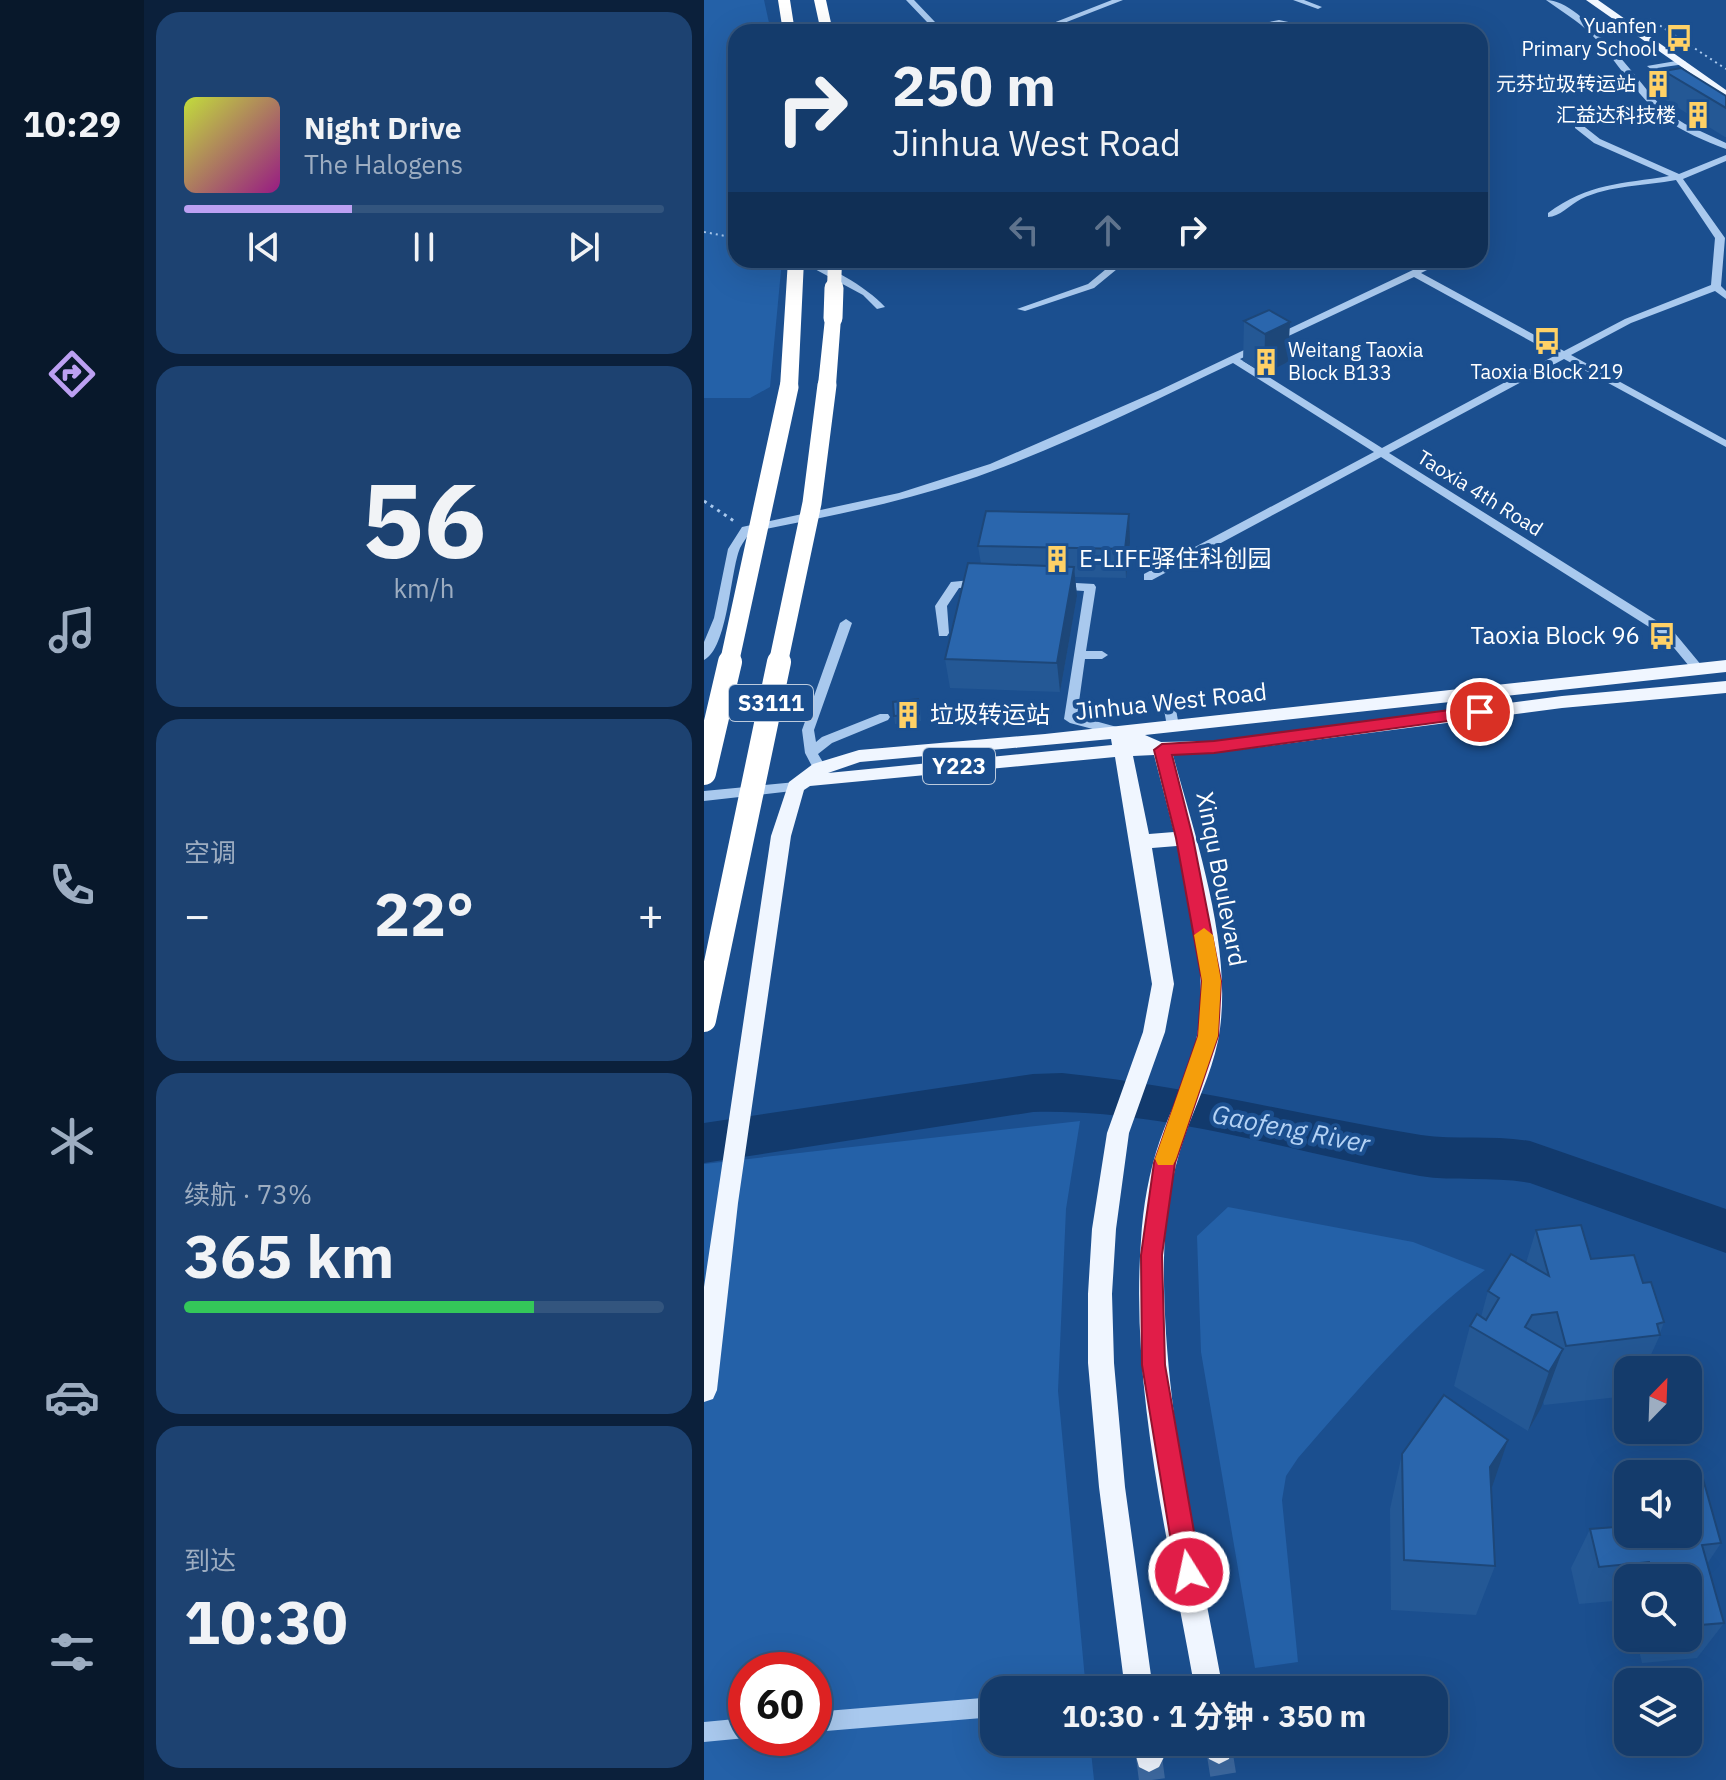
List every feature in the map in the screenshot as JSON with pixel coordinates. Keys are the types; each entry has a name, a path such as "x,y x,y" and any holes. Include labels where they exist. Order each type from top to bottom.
{"highway":[{"path":"820,0 825,24"},
{"path":"784,1 788,24"},
{"name":"S3111","path":"704,773 764,516 789,387 796,268"},
{"name":"S3111","path":"704,1020 812,503 827,385 835,268"}],"main road":[{"path":"1591,0 1726,95"},
{"path":"1607,0 1726,82"},
{"name":"Jinhua West Road","path":"796,787 829,777 1121,741 1173,726 1726,666"},
{"name":"Jinhua West Road","path":"1162,750 1214,747 1562,702 1726,687"},
{"path":"1137,1676 1112,1487 1101,1363 1104,1229 1118,1133 1161,1011 1163,984 1141,842 1121,741 1162,750"},
{"name":"Jinhua West Road","path":"796,787 816,761 1121,741"},
{"name":"Xinqu Boulevard","path":"1162,750 1184,838 1211,981 1208,1036 1171,1141 1156,1205 1152,1255 1154,1365 1207,1676"},
{"path":"704,1390 726,1203 781,836 796,787"},
{"path":"1141,842 1184,838"}],"street":[{"path":"910,0 931,24"},
{"path":"1055,24 1119,0"},
{"path":"1297,0 1318,7"},
{"path":"1550,0 1568,8 1586,24 1660,110 1726,146"},
{"path":"1267,24 1272,21 1291,24"},
{"path":"1682,62 1651,66 1682,93"},
{"path":"1578,126 1597,141 1678,177 1720,238 1716,287"},
{"path":"1551,215 1566,202 1592,189 1678,177 1726,158"},
{"path":"818,268 866,293 880,307"},
{"path":"1022,309 1091,286 1113,268"},
{"path":"704,656 720,618 734,549 746,529 857,507 992,467 1233,359 1425,268"},
{"path":"1414,273 1725,442"},
{"path":"1716,287 1726,296"},
{"path":"1148,577 1628,321 1716,287"},
{"name":"Taoxia 4th Road","path":"1233,359 1669,634 1698,669"},
{"path":"943,633 941,606 955,585 999,584"},
{"path":"1045,585 1090,587 1070,719 1121,741"},
{"path":"816,761 810,719 833,668 846,623"},
{"path":"1081,655 1102,655"},
{"path":"1168,699 1173,726"},
{"path":"816,761 827,740 884,717"},
{"path":"704,796 796,787"},
{"path":"832,1720 980,1708"},
{"path":"704,1732 728,1730"}],"path":[{"path":"1650,19 1726,69"},
{"path":"704,232 728,236"},
{"path":"704,501 746,529"}],"shaded area":[{"path":"704,0 764,0 769,24 728,24 728,268 781,268 770,387 750,398 704,398"},
{"path":"1080,1121 1066,1209 1058,1391 1085,1676 980,1676 980,1756 1091,1756 1094,1780 704,1780 704,1164"},
{"path":"1228,1207 1413,1242 1485,1270 1434,1312 1387,1359 1298,1458 1286,1476 1282,1500 1298,1662 1255,1668 1201,1352 1197,1236"}],"building":[{"path":"1681,68 1726,96 1726,108 1664,71"},
{"path":"1662,73 1662,81 1657,82 1649,74"},
{"path":"1269,310 1290,322 1265,334 1244,321"},
{"path":"986,511 1129,514 1125,549 978,546"},
{"path":"968,563 1074,567 1057,663 945,659"},
{"path":"918,699 919,714 894,716 893,702"},
{"path":"1581,1225 1591,1259 1634,1255 1643,1283 1651,1282 1664,1322 1657,1324 1660,1335 1566,1346 1557,1312 1532,1315 1525,1327 1563,1349 1549,1372 1470,1326 1477,1314 1486,1320 1499,1298 1488,1291 1511,1254 1549,1276 1536,1230"},
{"path":"1444,1395 1508,1440 1490,1467 1495,1566 1404,1560 1402,1454"},
{"path":"1703,1479 1721,1543 1702,1545"},
{"path":"1614,1527 1614,1548 1702,1548 1702,1545 1724,1623 1702,1625 1702,1564 1649,1562 1599,1567 1590,1529"}],"waterway":[{"name":"Gaofeng River","path":"704,1143 1033,1093 1062,1092 1154,1102 1425,1156 1501,1157 1530,1162 1726,1231"}],"tunnel":[{"path":"1220,1756 1224,1780"},
{"path":"1149,1757 1152,1780"}],"slow traffic":[{"path":"1166,1159 1208,1036 1212,1008 1211,981 1204,935"}],"place":[{"name":"Yuanfen Primary School","path":"1679,38"},
{"name":"元芬垃圾转运站","path":"1658,84"},
{"name":"汇益达科技楼","path":"1698,115"},
{"name":"Taoxia Block 219","path":"1547,341"},
{"name":"Weitang Taoxia Block B133","path":"1266,362"},
{"name":"E-LIFE驿住科创园","path":"1057,559"},
{"name":"Taoxia Block 96","path":"1662,636"},
{"name":"垃圾转运站","path":"908,715"}],"route":[{"path":"1189,1572 1154,1365 1152,1255 1156,1205 1164,1163 1205,1051 1212,1008 1202,922 1162,750 1214,747 1480,712"}]}
